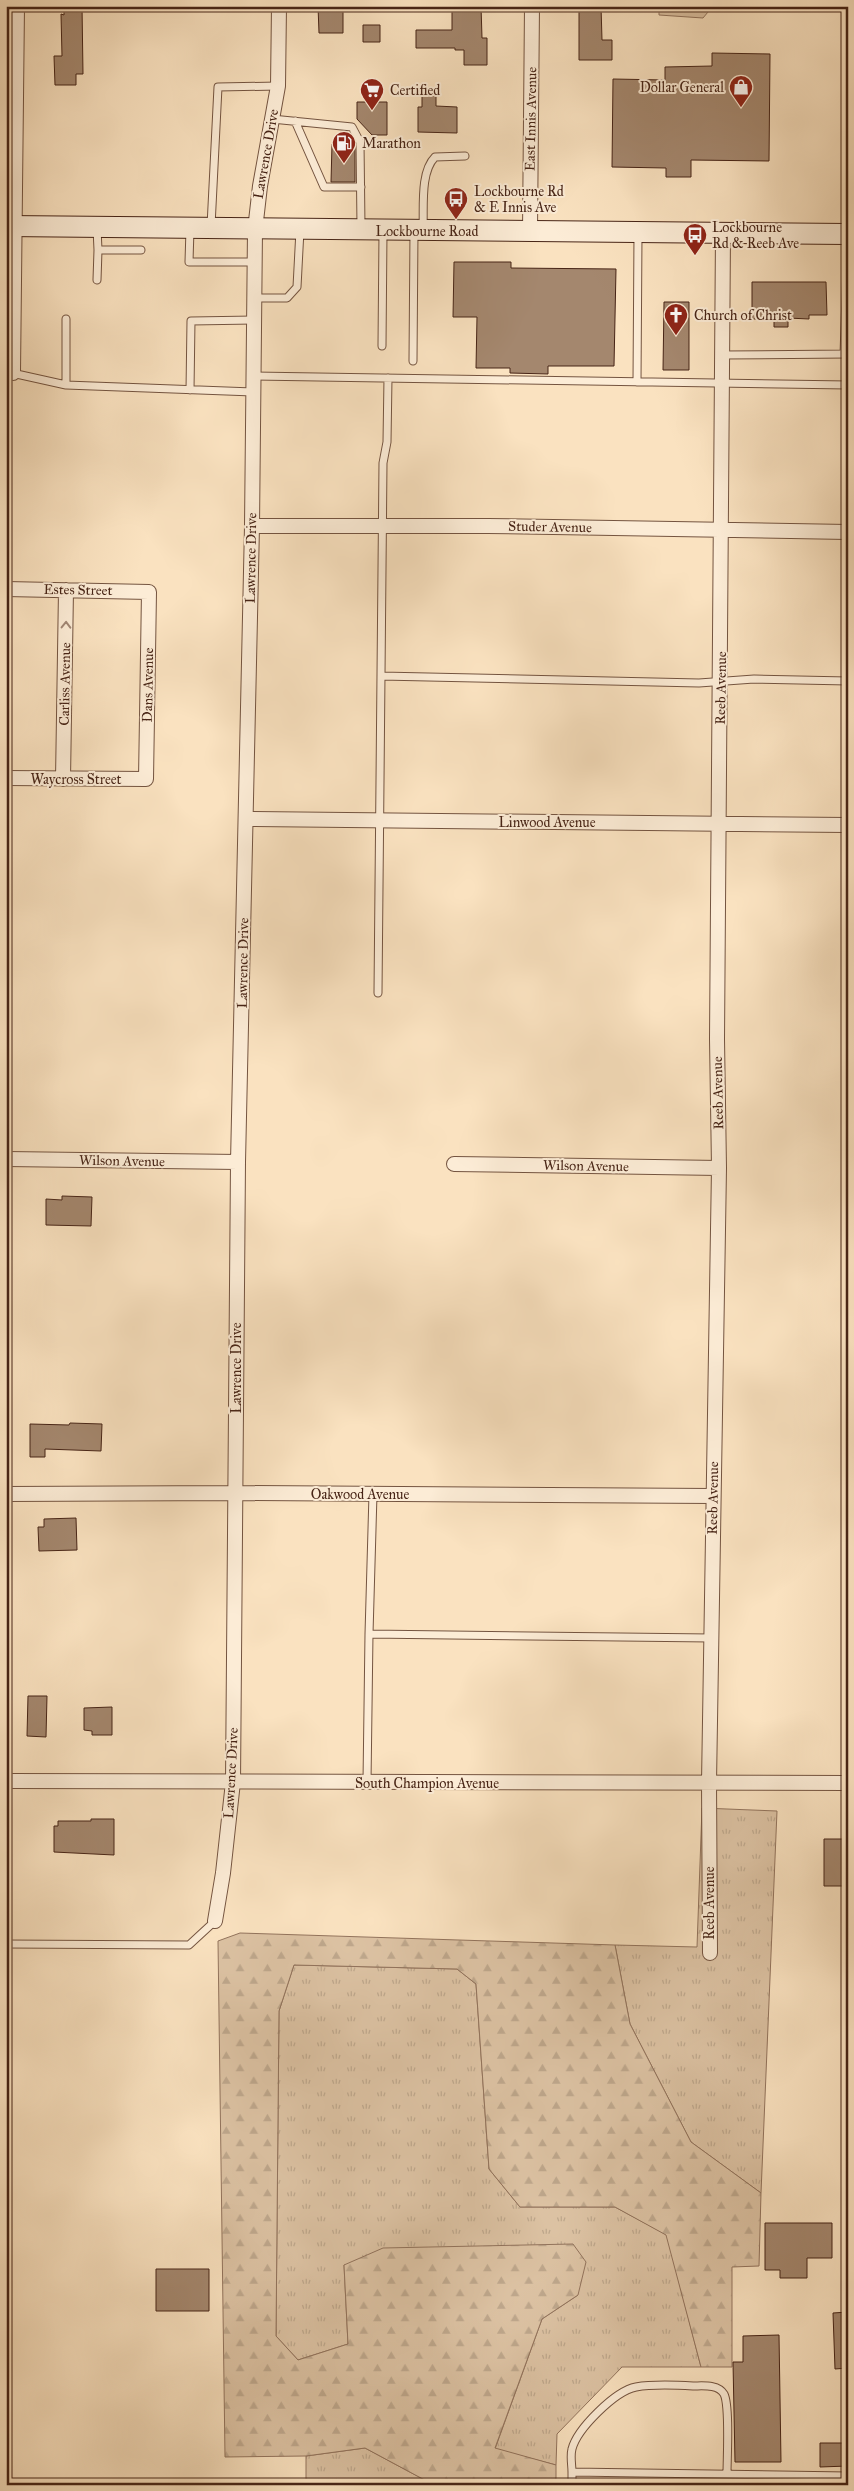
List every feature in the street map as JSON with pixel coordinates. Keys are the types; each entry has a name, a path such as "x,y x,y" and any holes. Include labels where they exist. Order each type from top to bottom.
{"main road":[{"name":"Lockbourne Road","path":"11,226 254,230 848,234"}],"street":[{"path":"10,373 12,88 17,6"},
{"name":"Lawrence Drive","path":"215,1921 223,1873 233,1782 238,1162 252,526 254,230 278,86 279,6"},
{"name":"East Innis Avenue","path":"530,231 532,6"},
{"name":"Reeb Avenue","path":"710,1953 708,1783 719,1168 717,1039 723,234"},
{"name":"Studer Avenue","path":"252,526 488,526 848,532"},
{"name":"Estes Street","path":"6,589 149,592"},
{"name":"Carliss Avenue","path":"63,779 66,590"},
{"name":"Dans Avenue","path":"146,780 149,592"},
{"name":"Waycross Street","path":"6,778 146,780"},
{"name":"Linwood Avenue","path":"246,820 848,825"},
{"name":"Wilson Avenue","path":"6,1159 238,1162"},
{"name":"Wilson Avenue","path":"454,1164 719,1168"},
{"name":"Oakwood Avenue","path":"6,1494 235,1493 713,1496"},
{"name":"South Champion Avenue","path":"6,1781 848,1783"}],"lane":[{"path":"211,229 218,87 278,86"},
{"path":"272,118 352,127 360,142 361,230"},
{"path":"295,121 324,187 360,187"},
{"path":"413,361 418,231 428,164 436,157 465,156"},
{"path":"97,228 97,280"},
{"path":"190,229 189,262 254,262"},
{"path":"254,298 287,298 297,287 300,230"},
{"path":"382,346 383,230"},
{"path":"637,382 638,233"},
{"path":"723,355 846,354 848,234"},
{"path":"98,250 141,250"},
{"path":"66,319 66,385"},
{"path":"190,390 192,321 254,320"},
{"path":"10,373 66,385 253,392"},
{"path":"253,376 848,385"},
{"path":"378,993 383,463 388,442 388,378"},
{"path":"381,676 721,682 754,679 848,681"},
{"path":"367,1782 373,1494"},
{"path":"369,1634 711,1638"},
{"path":"6,1944 190,1945 215,1921"},
{"path":"572,2485 572,2450 584,2428 601,2409 635,2387 682,2386 718,2388 723,2393 726,2405 727,2474"},
{"path":"572,2472 848,2476"}],"green space":[{"path":"659,6 713,6 703,18 659,15"},
{"path":"702,1808 777,1811 761,2193 691,2142 630,2024 615,1945 697,1947"},
{"path":"240,1933 615,1945 630,2024 691,2142 761,2193 759,2266 732,2267 732,2367 701,2367 666,2235 615,2207 520,2207 489,2169 476,1984 457,1969 294,1965 279,2011 276,2336 298,2360 348,2344 344,2265 383,2248 573,2244 586,2262 578,2295 542,2319 495,2448 556,2465 556,2485 434,2485 365,2448 306,2456 225,2457 218,1941"},
{"path":"294,1965 457,1969 476,1984 489,2169 520,2207 615,2207 667,2235 701,2367 622,2367 557,2434 556,2465 495,2449 542,2319 578,2295 344,2265 348,2344 298,2360 276,2336 279,2011"},
{"path":"365,2448 434,2485 306,2485 306,2456"}],"building":[{"path":"64,6 82,6 83,74 76,74 76,85 55,85 54,56 62,56 61,14 64,15"},
{"path":"318,6 343,6 343,33 319,33"},
{"path":"452,6 481,6 482,38 487,38 487,65 464,65 464,50 455,50 455,48 416,48 416,30 452,30"},
{"path":"579,6 601,6 602,40 612,40 612,60 579,60"},
{"path":"363,25 380,25 380,42 363,42"},
{"path":"712,53 770,54 769,161 691,160 691,177 666,177 666,168 612,167 613,79 665,80 665,67 712,66"},
{"path":"422,89 436,89 436,106 457,107 457,133 418,132 418,107 422,107"},
{"name":"Certified","path":"357,102 387,102 387,135 372,135 357,119"},
{"name":"Marathon","path":"332,144 355,144 355,182 331,182"},
{"path":"454,262 511,262 511,268 616,269 614,366 548,366 548,374 510,373 510,368 476,368 477,317 453,317"},
{"path":"752,282 826,282 827,315 809,315 809,319 788,318 788,327 774,327 774,319 752,319"},
{"name":"Church of Christ","path":"664,302 689,302 689,370 663,370"},
{"path":"62,1196 92,1197 91,1226 46,1225 46,1199 62,1200"},
{"path":"70,1423 102,1424 101,1451 45,1449 45,1457 30,1457 30,1424 69,1425"},
{"path":"76,1518 77,1550 39,1551 38,1527 44,1527 44,1519"},
{"path":"28,1696 47,1696 46,1737 27,1736"},
{"path":"112,1707 112,1735 92,1735 92,1731 84,1730 84,1708"},
{"path":"91,1819 114,1819 114,1855 54,1852 54,1826 58,1826 58,1821 91,1821"},
{"path":"824,1839 848,1839 848,1886 824,1886"},
{"path":"765,2223 832,2223 832,2258 807,2258 807,2278 780,2278 780,2270 765,2270"},
{"path":"156,2269 209,2269 209,2311 156,2311"},
{"path":"848,2312 848,2368 835,2369 833,2313"},
{"path":"779,2335 781,2462 735,2462 733,2362 743,2362 743,2336"},
{"path":"820,2443 848,2443 848,2466 820,2467"}],"place":[{"name":"Dollar General","path":"741,108"},
{"name":"Certified","path":"372,111"},
{"name":"Marathon","path":"344,164"},
{"name":"Lockbourne Rd & E Innis Ave","path":"456,220"},
{"name":"Lockbourne Rd & Reeb Ave","path":"695,256"},
{"name":"Church of Christ","path":"676,336"}]}
